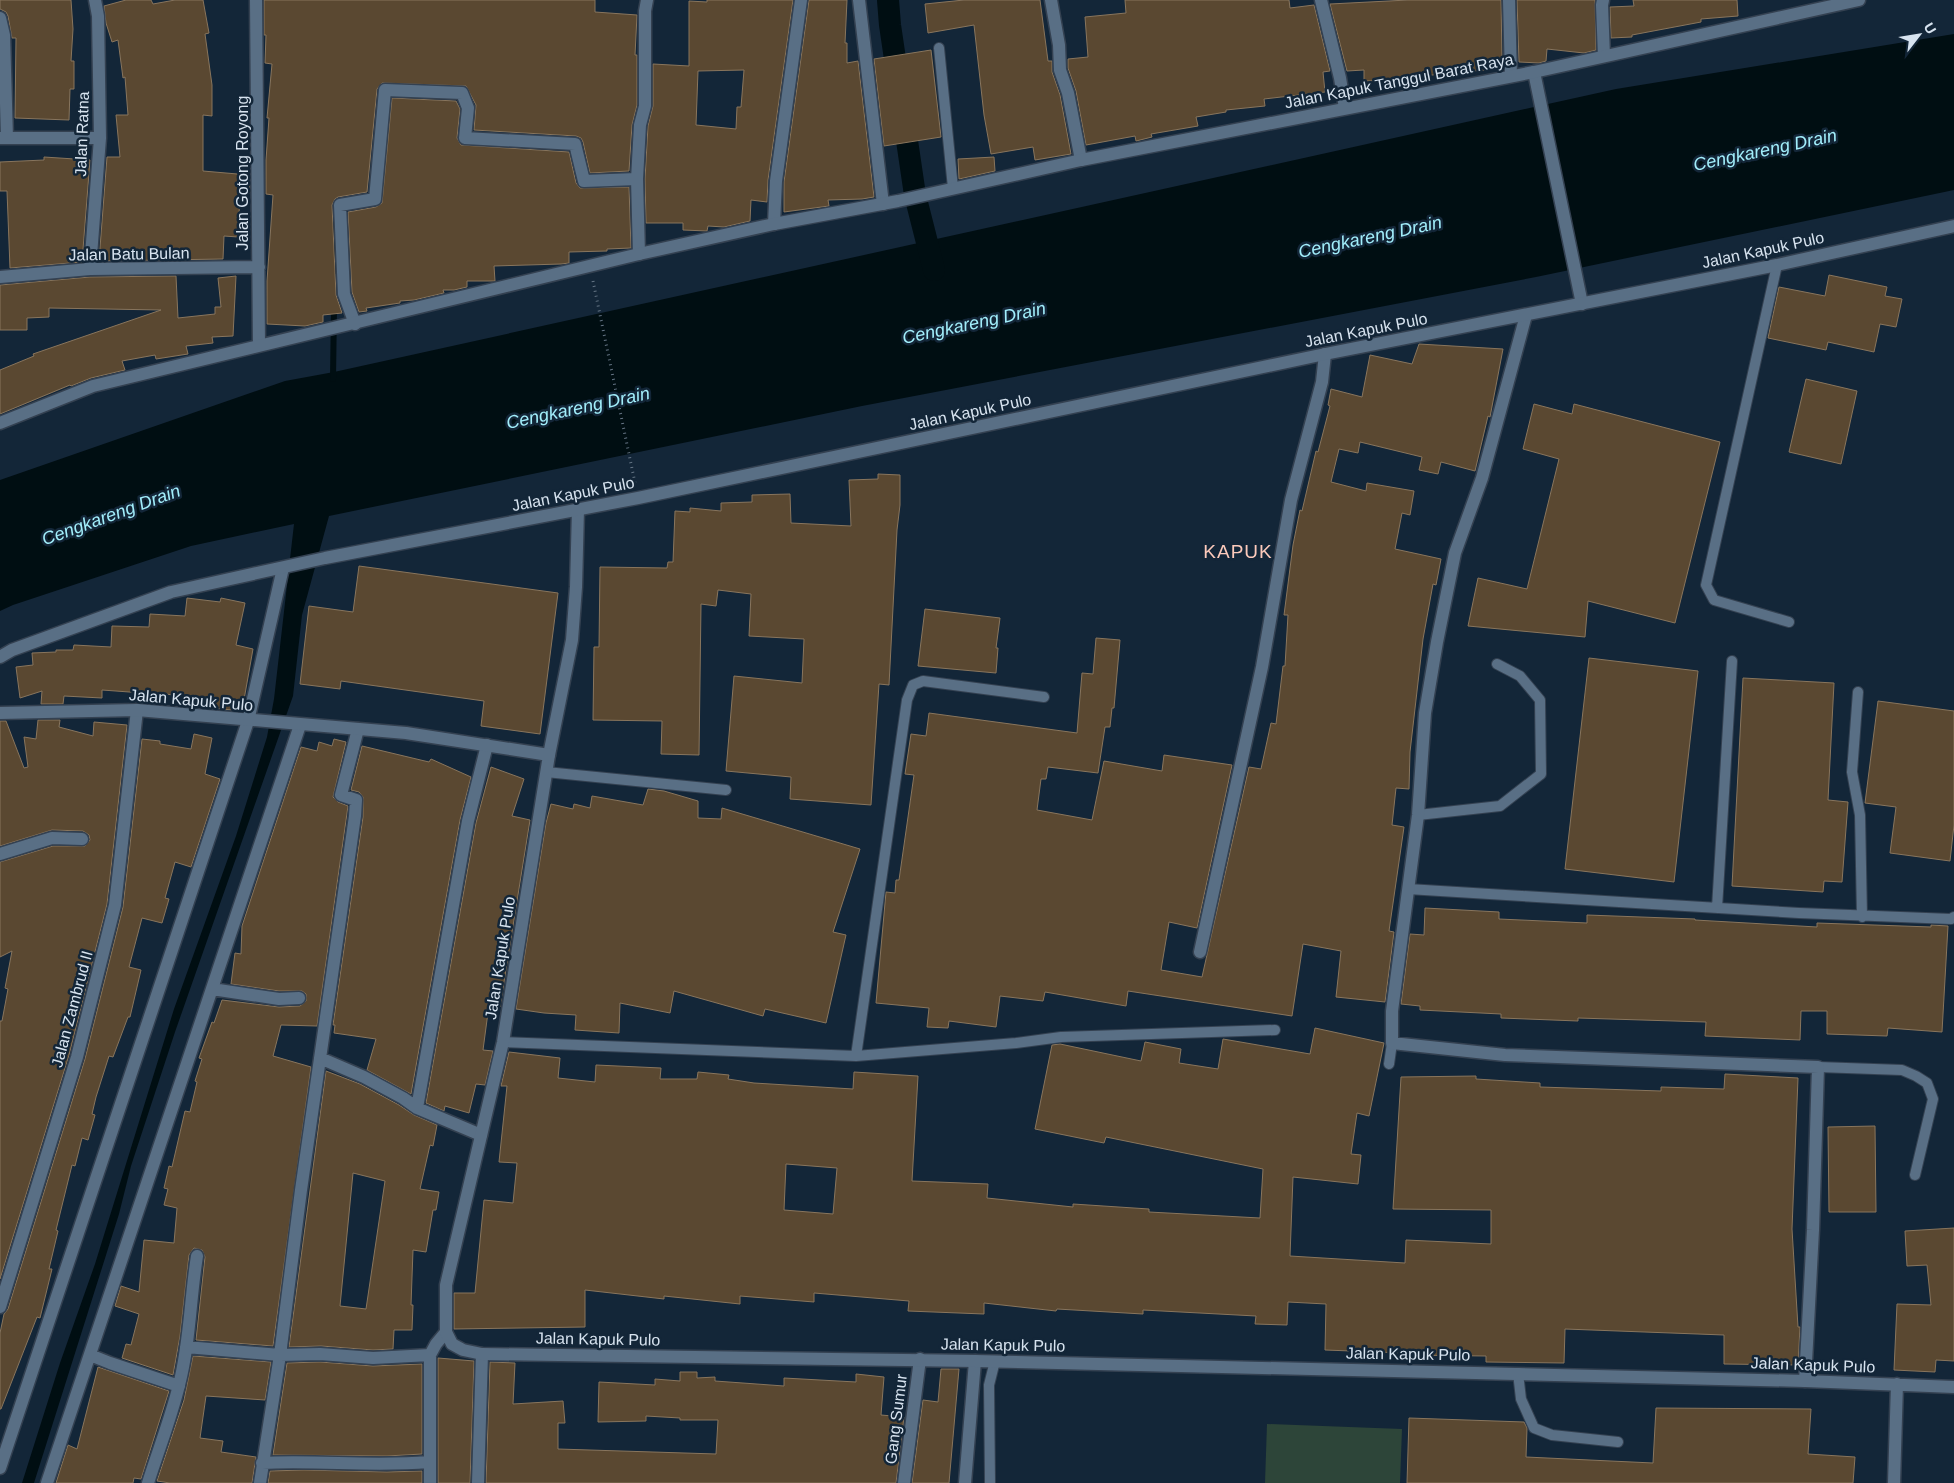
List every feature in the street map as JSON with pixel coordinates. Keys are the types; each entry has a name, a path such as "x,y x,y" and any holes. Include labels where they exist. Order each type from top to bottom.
{"street":[{"name":"Jalan Ratna","path":"90,269 100,138 98,16 95,0"},
{"name":"Jalan Gotong Royong","path":"256,0 258,345"},
{"path":"639,254 637,179 640,125 646,106 645,11 647,0"},
{"path":"774,224 776,181 801,0"},
{"path":"859,0 883,204"},
{"path":"1051,0 1059,45 1060,70 1068,93 1081,160"},
{"path":"1321,0 1340,78 1345,108"},
{"path":"1509,0 1511,76"},
{"path":"1603,0 1604,56"},
{"name":"Jalan Kapuk Tanggul Barat Raya","path":"948,189 1081,160 1534,72 1860,0"},
{"path":"0,18 4,35 3,138 100,138"},
{"path":"1534,72 1582,304"},
{"path":"355,324 344,294 340,205 375,199 386,90 462,93 468,108 465,138 575,144 584,181 637,179"},
{"path":"0,422 93,386 258,345 355,324 639,254 774,224 883,204 948,189"},
{"name":"Jalan Kapuk Pulo","path":"0,658 12,650 171,592 325,558 638,498 1325,354 1777,265 1954,226"},
{"name":"Jalan Batu Bulan","path":"0,277 90,269 258,267"},
{"path":"1526,315 1482,478 1455,553 1425,713 1418,815 1392,1011 1392,1043 1505,1055 1818,1067 1813,1230 1805,1381"},
{"path":"1200,952 1262,667 1291,500 1322,382 1325,354"},
{"path":"549,755 572,640 576,586 578,509"},
{"path":"0,1468 248,720 285,567"},
{"name":"Jalan Kapuk Pulo","path":"0,713 137,710 406,733 549,755 503,1042 446,1285 446,1332 452,1344 463,1350 482,1354 975,1360 1518,1373 1954,1387"},
{"name":"Jalan Zambrud II","path":"0,1307 78,1057 115,905 137,710"},
{"path":"47,1483 212,989 294,724"},
{"path":"260,1483 280,1355 356,800 341,795 358,729"},
{"path":"417,1108 468,821 487,745"},
{"path":"0,854 52,838 82,839"},
{"path":"212,989 279,1000 299,998"},
{"path":"320,1058 364,1076 417,1108 481,1135"},
{"path":"148,1483 179,1386 186,1348 197,1256"},
{"path":"430,1483 428,1462 431,1416 430,1354 446,1332"},
{"path":"186,1348 280,1355 320,1354 373,1358 430,1354"},
{"path":"478,1483 482,1354"},
{"path":"90,1355 179,1386"},
{"name":"Gang Sumur","path":"904,1483 920,1359"},
{"path":"965,1483 975,1360"},
{"path":"1894,1483 1897,1384"},
{"path":"262,1463 300,1461 393,1465 428,1462"}],"lane":[{"path":"939,48 948,189"},
{"path":"1777,265 1706,585 1714,600 1789,622"},
{"path":"1717,908 1732,661"},
{"path":"1418,815 1500,806 1541,774 1540,700 1520,676 1497,664"},
{"path":"856,1056 907,700 913,685 923,681 1044,697"},
{"path":"1858,692 1852,772 1860,815 1862,917"},
{"path":"546,772 726,790"},
{"path":"1408,889 1862,917 1951,919 1954,917"},
{"path":"503,1042 856,1056 1016,1043 1062,1037 1275,1030"},
{"path":"1389,1064 1392,1043"},
{"path":"1818,1067 1902,1070 1927,1083 1932,1099 1916,1175"},
{"path":"990,1483 990,1385 995,1361"},
{"path":"1518,1373 1521,1399 1534,1428 1552,1435 1618,1442"}],"path":[{"path":"595,292 632,465"}],"green space":[{"path":"1267,1424 1402,1429 1400,1483 1265,1483"}],"water":[{"name":"Cengkareng Drain","path":"1954,34 1954,190 1536,277 862,406 329,516 302,615 293,696 175,1032 131,1166 119,1214 34,1483 22,1483 60,1363 95,1264 174,1009 236,836 267,737 274,699 294,524 191,546 0,611 0,480 285,381 334,372 1616,89"}],"building":[{"path":"0,0 71,0 73,29 71,61 74,61 74,89 70,89 69,120 15,118 16,38 12,38 8,16 6,12 0,9"},
{"path":"126,0 151,0 153,4 175,0 203,0 209,33 205,34 212,85 212,116 203,115 203,171 249,175 250,193 240,192 238,237 224,236 223,259 99,261 107,157 120,157 116,115 128,115 125,77 123,78 118,40 112,42 106,23 104,6"},
{"path":"264,0 595,0 595,12 637,15 635,55 637,55 637,105 632,125 629,171 590,173 583,142 581,138 576,136 474,130 476,105 466,86 382,83 377,89 367,192 338,197 332,205 336,295 342,313 323,315 323,322 305,326 267,324 267,281 273,195 266,194 266,160 269,118 267,118 272,64 265,63"},
{"path":"707,0 793,0 768,180 767,202 751,200 750,221 724,227 708,226 707,231 683,230 683,223 646,223 645,179 648,126 653,106 653,64 689,66 689,1 707,2","holes":["744,70 741,107 737,107 736,129 696,125 698,71"]},
{"path":"809,0 847,0 845,43 847,43 847,63 858,61 874,197 828,200 829,206 784,212 784,182"},
{"path":"964,0 1040,0 1048,61 1052,61 1052,72 1060,95 1071,154 1035,160 1033,147 991,154 984,115 974,25 928,33 925,4"},
{"path":"1125,0 1289,0 1290,8 1314,5 1330,71 1323,72 1325,92 1264,99 1265,106 1226,110 1226,112 1196,117 1198,126 1151,134 1152,137 1136,141 1135,136 1086,145 1076,91 1068,68 1068,59 1088,57 1085,17 1126,13"},
{"path":"1408,0 1501,0 1502,61 1494,60 1495,69 1401,78 1402,80 1364,81 1364,70 1347,71 1330,4"},
{"path":"1517,0 1595,0 1596,50 1584,53 1547,49 1546,61 1539,63 1519,62"},
{"path":"1633,0 1737,0 1738,16 1701,19 1701,22 1632,35 1632,37 1611,38 1610,7 1634,6"},
{"path":"931,50 941,137 884,146 874,59"},
{"path":"392,98 456,101 460,109 457,138 461,145 569,152 576,183 580,188 629,187 631,248 569,252 569,263 494,266 495,281 467,281 467,287 443,290 444,293 414,300 400,301 400,303 366,308 367,311 359,312 352,292 348,212 376,207 382,203"},
{"path":"44,157 90,160 82,262 10,268 7,191 0,191 0,162 44,160"},
{"path":"994,157 995,171 959,179 958,159"},
{"path":"1829,275 1887,287 1885,296 1902,299 1896,327 1880,324 1874,352 1828,342 1826,350 1768,338 1779,287 1825,296"},
{"path":"176,276 178,318 215,314 215,307 221,307 218,278 236,276 233,336 212,337 213,343 186,346 188,354 156,359 155,355 122,361 125,370 70,385 0,414 0,370 34,356 33,354 161,310 49,308 49,317 27,318 27,330 0,330 0,285 90,277"},
{"path":"1419,344 1503,349 1490,417 1488,416 1475,471 1441,462 1438,474 1419,470 1422,457 1360,442 1358,453 1339,449 1331,482 1366,491 1367,483 1414,491 1410,515 1402,513 1395,549 1441,559 1436,585 1433,584 1423,639 1410,752 1409,789 1396,788 1392,825 1404,827 1389,931 1394,932 1385,1002 1336,997 1341,951 1303,944 1292,1016 1128,991 1126,1006 1045,992 1043,1001 1000,996 996,1027 949,1021 948,1028 927,1027 929,1008 876,1003 886,892 895,893 896,880 899,880 914,775 905,774 911,734 926,736 929,713 1077,733 1082,673 1093,674 1096,638 1120,640 1114,708 1112,708 1110,727 1105,727 1098,773 1048,767 1046,779 1041,779 1037,810 1092,820 1104,761 1162,771 1164,755 1232,765 1197,928 1169,922 1161,970 1202,977 1249,767 1261,769 1271,723 1276,724 1283,666 1285,666 1288,615 1284,615 1293,545 1300,510 1302,511 1316,451 1318,452 1330,406 1328,405 1331,389 1362,397 1370,355 1412,364"},
{"path":"1806,379 1857,391 1841,464 1789,452"},
{"path":"1534,404 1572,414 1574,404 1720,442 1675,623 1588,601 1585,637 1468,626 1478,578 1527,589 1559,459 1523,449"},
{"path":"878,474 900,475 900,505 889,685 879,684 871,805 790,799 791,777 726,771 734,676 802,683 804,639 749,636 751,594 718,590 716,606 701,604 699,755 661,754 662,721 593,720 594,647 599,647 600,567 667,568 668,562 673,562 675,511 690,512 690,508 721,511 721,503 752,502 752,495 790,494 791,523 851,526 849,480 878,479"},
{"path":"359,566 558,593 540,734 481,726 484,701 341,681 340,689 300,684 309,606 353,612"},
{"path":"187,598 220,602 221,598 245,603 236,645 253,649 242,711 203,707 204,700 160,693 159,698 143,696 143,693 102,690 102,698 64,696 63,704 41,704 42,691 20,698 16,667 33,665 32,653 73,650 74,645 111,647 112,626 149,627 150,614 185,616"},
{"path":"925,609 1000,618 996,648 998,648 996,673 918,666"},
{"path":"1589,658 1698,671 1674,882 1565,869"},
{"path":"1743,678 1834,683 1828,800 1848,802 1842,882 1824,881 1823,892 1732,886"},
{"path":"1878,701 1954,711 1954,825 1950,861 1890,853 1896,807 1865,803"},
{"path":"38,720 60,720 59,727 93,736 94,722 127,725 107,904 69,1055 0,1279 0,1021 2,1021 8,989 5,988 12,951 0,957 0,862 53,846 85,846 90,840 89,835 83,831 52,830 0,846 0,721 6,721 24,768 28,767 24,737 36,739"},
{"path":"194,734 212,738 205,774 220,779 191,867 175,862 165,898 169,899 162,923 142,918 129,967 141,970 130,1017 128,1017 113,1057 109,1056 96,1097 92,1114 95,1115 88,1140 82,1138 75,1166 72,1165 56,1230 58,1231 49,1269 52,1269 40,1318 37,1317 0,1409 0,1333 4,1314 8,1309 85,1059 123,907 142,739 160,741 160,744 191,749"},
{"path":"334,739 346,742 333,797 338,802 348,806 317,1026 281,1025 273,1056 311,1067 273,1346 196,1340 205,1257 202,1250 194,1248 189,1255 180,1336 173,1375 122,1358 126,1344 131,1345 139,1314 115,1306 121,1286 139,1292 144,1240 174,1243 177,1208 164,1205 168,1189 164,1188 169,1166 172,1167 185,1111 190,1112 197,1082 195,1081 202,1059 199,1058 222,1000 279,1007 300,1006 306,1001 306,994 302,991 279,991 231,984 235,953 241,954 242,926 301,747 317,751 319,742 332,746"},
{"path":"362,746 429,762 431,759 471,777 460,820 411,1094 367,1070 376,1039 334,1033 335,1025 333,1025 363,817 363,797 359,792 351,790"},
{"path":"491,767 524,779 512,816 530,820 500,1007 489,1005 483,1050 493,1051 485,1085 476,1084 469,1113 445,1106 444,1111 426,1103 476,823"},
{"path":"648,789 664,791 698,801 698,818 721,819 722,808 860,849 833,932 846,935 826,1023 765,1009 763,1016 674,991 670,1013 620,1003 619,1033 575,1030 576,1015 516,1009 546,823 551,804 573,809 574,804 590,808 592,796 643,805"},
{"path":"1425,908 1499,912 1499,919 1587,923 1587,915 1695,919 1817,927 1817,923 1948,926 1942,1032 1888,1028 1887,1036 1827,1034 1827,1011 1801,1011 1800,1040 1705,1036 1706,1022 1578,1018 1578,1021 1501,1018 1501,1014 1420,1010 1420,1006 1401,1004 1410,934 1424,935"},
{"path":"1315,1028 1384,1043 1369,1116 1357,1113 1351,1154 1361,1155 1358,1184 1293,1177 1290,1256 1405,1263 1406,1240 1491,1244 1491,1210 1393,1209 1401,1077 1476,1076 1476,1079 1540,1083 1540,1087 1661,1091 1661,1087 1724,1089 1725,1074 1798,1078 1792,1229 1798,1327 1800,1327 1798,1365 1724,1364 1724,1335 1565,1329 1564,1363 1486,1362 1486,1356 1404,1355 1404,1353 1325,1350 1326,1304 1288,1302 1287,1325 1255,1324 1256,1316 1143,1310 1143,1314 1057,1309 1056,1311 984,1303 984,1314 908,1311 909,1301 814,1293 814,1302 740,1296 740,1304 664,1296 664,1299 585,1290 585,1327 454,1329 454,1293 475,1293 484,1200 513,1203 517,1163 499,1162 507,1086 501,1086 509,1052 560,1058 558,1078 595,1082 596,1065 661,1068 660,1079 697,1079 698,1072 729,1075 728,1079 754,1083 853,1089 854,1072 918,1076 912,1181 988,1184 987,1198 1073,1207 1073,1204 1149,1209 1149,1212 1260,1218 1263,1169 1106,1137 1104,1143 1035,1129 1052,1045 1060,1044 1141,1061 1145,1042 1181,1049 1179,1063 1218,1069 1223,1039 1310,1054","holes":["786,1164 837,1168 833,1214 784,1210"]},
{"path":"326,1071 360,1084 414,1115 437,1125 433,1146 430,1145 420,1189 439,1192 436,1210 433,1210 426,1252 413,1250 412,1330 394,1330 393,1349 373,1350 321,1346 289,1347","holes":["353,1173 385,1181 366,1309 340,1306"]},
{"path":"1875,1126 1876,1212 1829,1212 1828,1127"},
{"path":"1954,1228 1954,1361 1936,1360 1935,1372 1894,1370 1897,1304 1931,1305 1927,1265 1907,1266 1905,1231"},
{"path":"193,1356 271,1362 265,1400 206,1396 200,1438 223,1441 221,1452 256,1457 252,1483 170,1483 157,1481 184,1400"},
{"path":"438,1358 474,1361 470,1483 438,1483"},
{"path":"320,1362 373,1366 422,1364 422,1454 387,1456 273,1455 287,1363"},
{"path":"490,1362 515,1363 513,1404 563,1401 565,1423 558,1423 558,1449 716,1454 718,1420 680,1420 680,1418 646,1416 646,1421 598,1422 599,1382 655,1385 655,1379 680,1381 680,1372 697,1372 697,1378 715,1377 715,1381 784,1386 784,1378 856,1382 856,1374 884,1377 881,1415 904,1417 896,1483 486,1483"},
{"path":"98,1367 169,1391 141,1479 134,1478 133,1483 56,1483 68,1445 77,1449"},
{"path":"941,1369 959,1369 949,1483 912,1483 923,1400 938,1402"},
{"path":"1656,1408 1811,1409 1808,1454 1855,1457 1853,1483 1407,1483 1409,1418 1524,1422 1527,1428 1526,1457 1653,1463"},
{"path":"270,1471 422,1471 422,1483 268,1483"}],"waterway":[{"path":"888,0 915,195 934,270"},
{"path":"335,224 335,271"},
{"path":"333,379 334,306"}],"district":[{"name":"KAPUK","path":"1238,551"}]}
